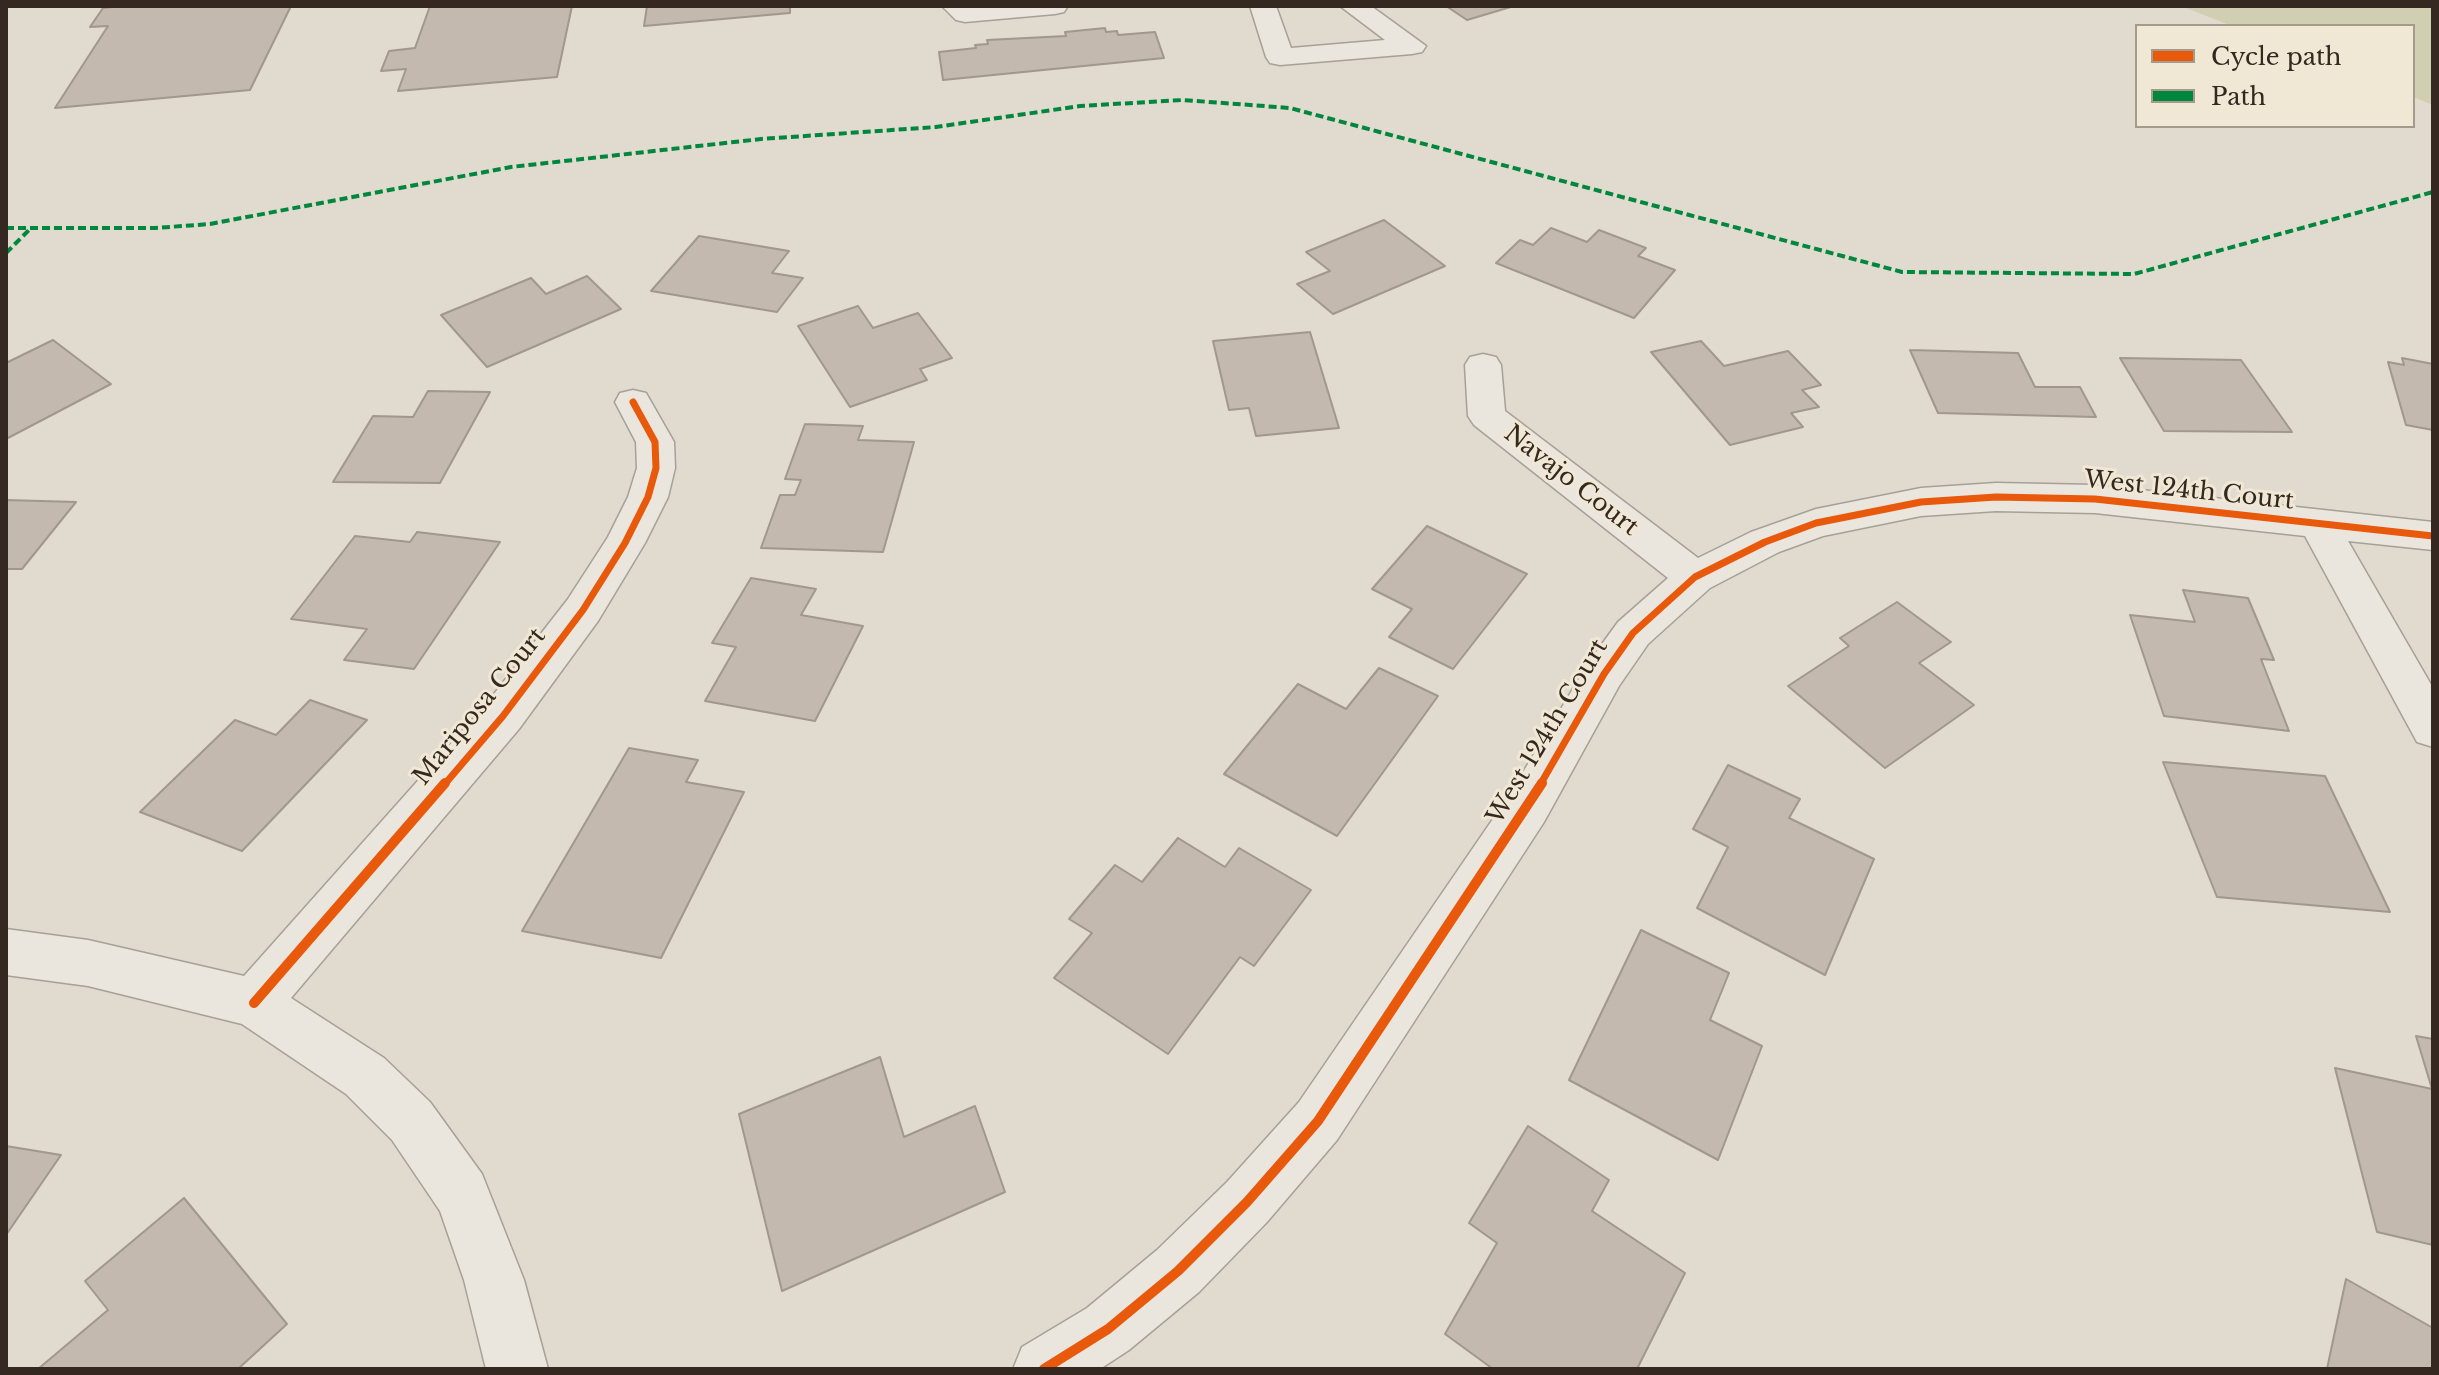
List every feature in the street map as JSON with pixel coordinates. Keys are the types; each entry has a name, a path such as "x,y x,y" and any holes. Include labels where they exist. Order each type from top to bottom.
{"street":[{"path":"955,6 965,14 1055,6"},
{"path":"1263,6 1280,57 1412,46 1353,6"},
{"name":"Navajo Court","path":"1483,365 1487,416 1695,577"},
{"name":"Mariposa Court","path":"254,1003 503,716 583,610 625,543 648,497 656,468 655,442 633,402"},
{"name":"West 124th Court","path":"1044,1369 1108,1329 1178,1271 1247,1202 1318,1121 1527,808 1604,674 1633,633 1695,577 1765,542 1816,523 1921,502 1996,497 2095,499 2433,536"},
{"path":"2319,525 2433,729"},
{"path":"6,952 88,963 254,1003 365,1076 411,1121 462,1194 494,1280 517,1369"}],"green space":[{"path":"2181,6 2433,6 2433,105 2415,98 2415,24 2227,24"}],"building":[{"path":"291,6 250,90 55,108 108,26 90,27 103,8"},
{"path":"430,6 572,6 557,77 398,91 406,69 381,71 389,51 415,48"},
{"path":"647,6 790,6 790,13 644,26"},
{"path":"1446,6 1514,6 1467,20"},
{"path":"1105,28 1106,32 1117,31 1118,35 1155,32 1164,58 943,80 939,52 976,48 975,45 988,44 987,40 1066,36 1065,32"},
{"path":"1384,220 1445,266 1333,314 1297,284 1330,271 1306,252"},
{"path":"1551,228 1587,242 1599,230 1646,248 1638,256 1675,270 1634,318 1496,263 1520,240 1533,245"},
{"path":"699,236 789,251 772,273 803,278 777,312 651,291"},
{"path":"587,276 621,309 487,367 441,315 531,278 546,294"},
{"path":"858,306 873,328 918,313 952,358 920,369 927,380 850,407 798,326"},
{"path":"1310,332 1339,428 1256,436 1249,408 1229,410 1213,341"},
{"path":"53,340 111,384 6,439 6,363"},
{"path":"1701,341 1724,366 1788,351 1821,385 1802,390 1819,407 1791,413 1803,427 1730,445 1651,352"},
{"path":"1910,350 2018,353 2035,387 2080,387 2096,417 1938,413"},
{"path":"2120,358 2241,360 2292,432 2164,431"},
{"path":"2402,358 2433,364 2433,430 2406,425 2388,362 2404,365"},
{"path":"428,391 490,392 440,483 333,482 373,416 413,417"},
{"path":"805,424 863,426 858,440 914,442 883,552 761,548 780,495 795,495 801,480 785,479"},
{"path":"6,500 76,502 22,569 6,569"},
{"path":"1427,526 1527,574 1453,669 1389,637 1412,609 1372,589"},
{"path":"417,532 500,542 414,669 344,660 367,629 291,619 355,536 410,542"},
{"path":"751,578 816,589 801,615 863,626 815,721 705,701 736,647 712,643"},
{"path":"2183,590 2248,598 2274,660 2261,659 2289,731 2164,716 2130,615 2195,622"},
{"path":"1897,602 1951,642 1919,663 1974,705 1885,768 1788,686 1849,646 1840,638"},
{"path":"1379,668 1438,696 1337,836 1224,774 1298,684 1346,709"},
{"path":"310,700 367,720 242,851 140,812 235,720 276,735"},
{"path":"629,748 698,760 686,782 744,792 661,958 522,931"},
{"path":"2163,762 2325,776 2390,912 2217,897"},
{"path":"1728,765 1800,799 1789,818 1874,859 1825,975 1697,908 1728,847 1693,829"},
{"path":"1178,838 1225,867 1239,848 1311,890 1254,966 1240,957 1168,1054 1054,978 1092,933 1069,919 1115,865 1142,882"},
{"path":"1641,930 1729,973 1710,1020 1762,1046 1718,1160 1569,1080"},
{"path":"2416,1036 2433,1039 2433,1245 2377,1232 2335,1068 2432,1089"},
{"path":"880,1057 904,1137 975,1106 1005,1192 782,1291 739,1114"},
{"path":"1528,1126 1609,1180 1592,1211 1685,1273 1637,1369 1493,1369 1445,1334 1497,1243 1469,1223"},
{"path":"6,1146 61,1155 6,1235"},
{"path":"184,1198 287,1324 238,1369 38,1369 108,1310 85,1281"},
{"path":"2346,1279 2433,1328 2433,1369 2327,1369"}],"marked path":[{"path":"6,228 155,228 210,224 511,167 761,139 936,127 1080,106 1183,100 1290,108 1902,272 2134,274 2433,192"},
{"path":"6,253 31,228"}],"cycle path":[{"path":"254,1003 503,716 583,610 625,543 648,497 656,468 655,442 633,402"},
{"path":"1044,1369 1108,1329 1178,1271 1247,1202 1318,1121 1527,808 1604,674 1633,633 1695,577 1765,542 1816,523 1921,502 1996,497 2095,499 2433,536"}]}
